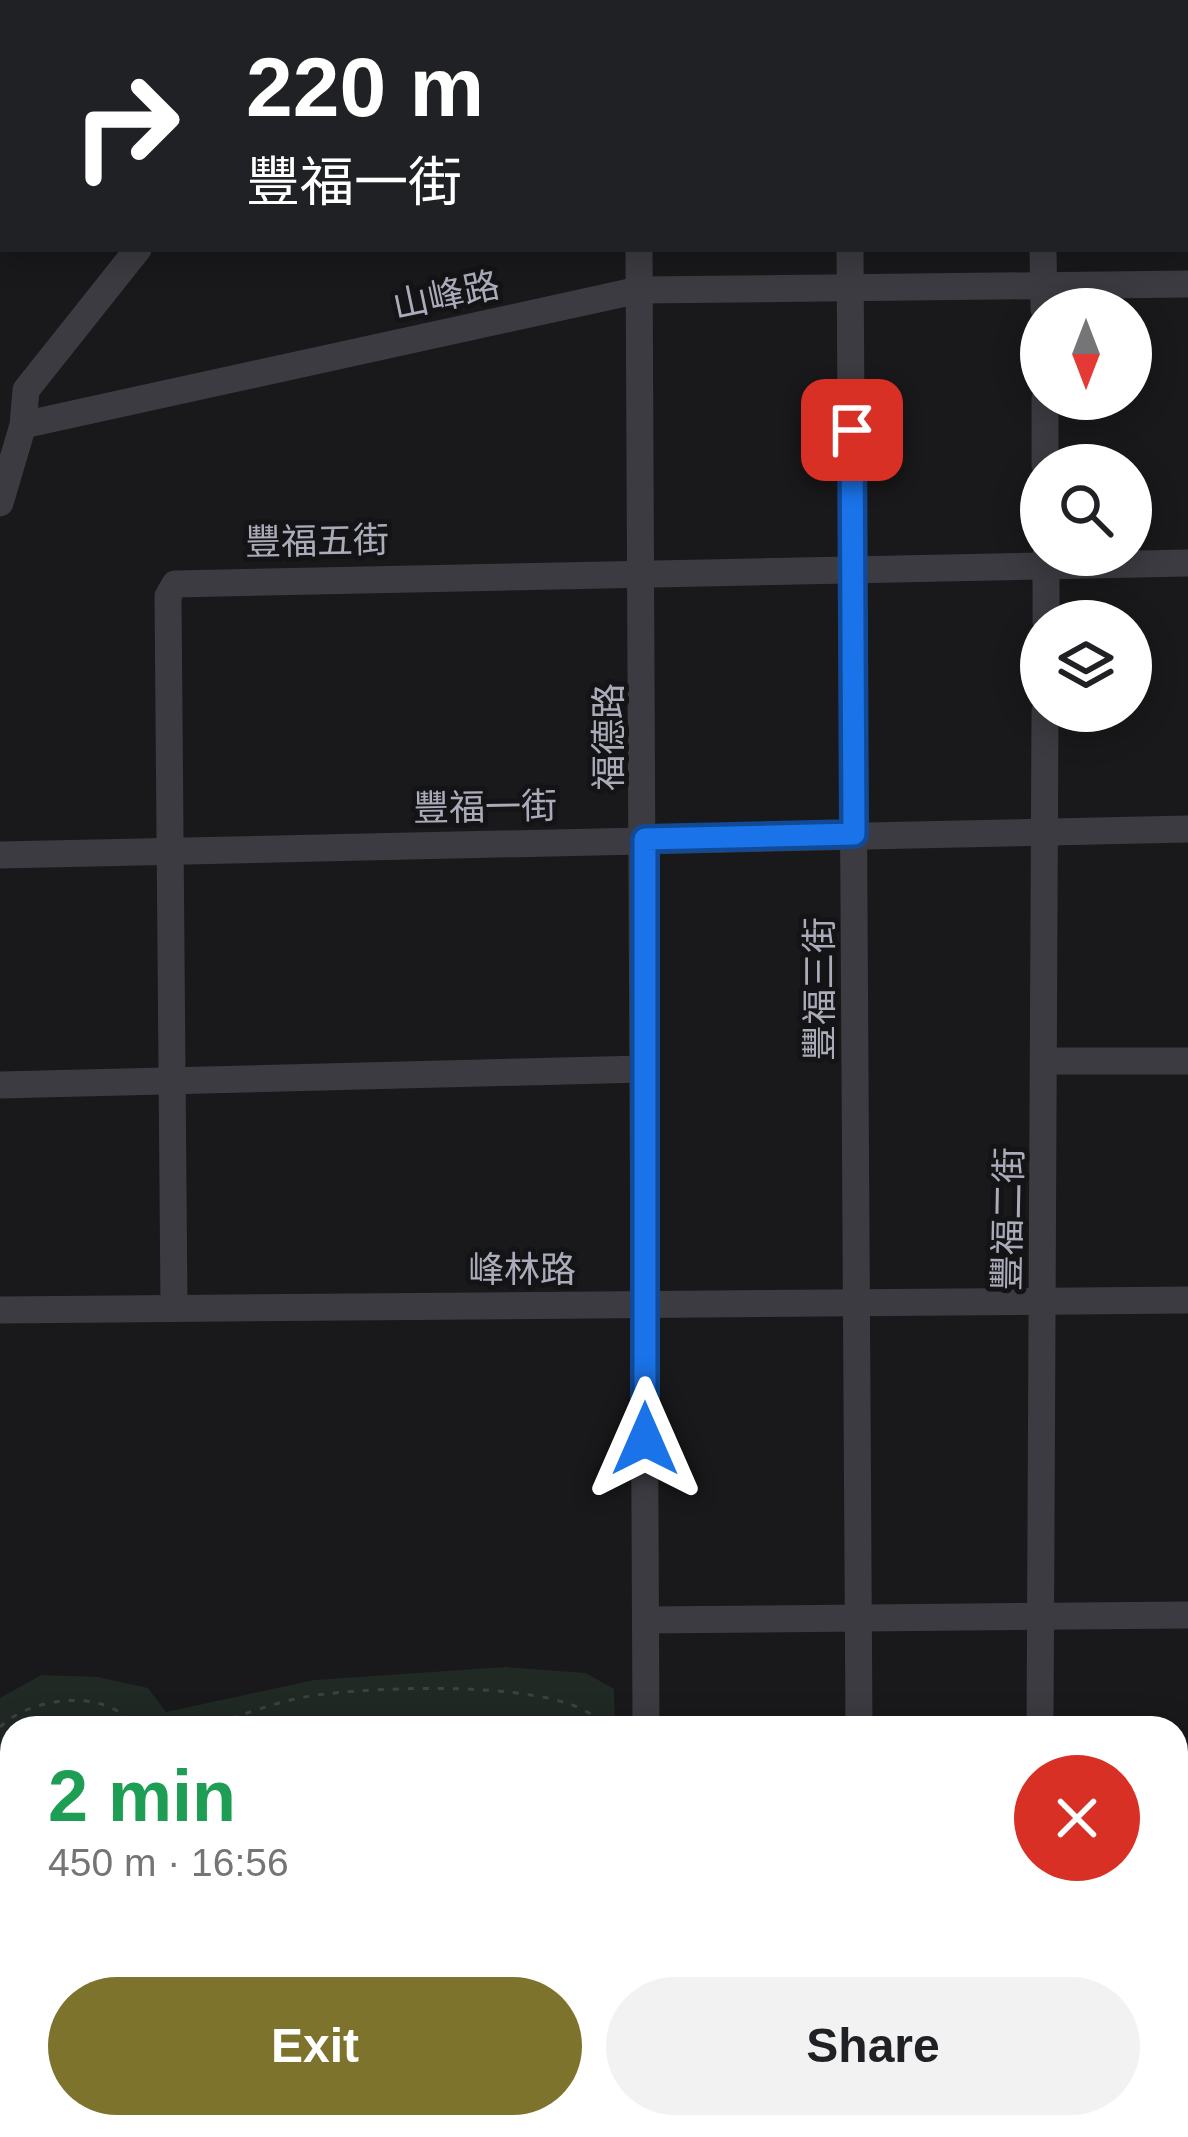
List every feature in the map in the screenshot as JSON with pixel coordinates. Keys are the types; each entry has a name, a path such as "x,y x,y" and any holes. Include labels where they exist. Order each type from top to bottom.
{"street":[{"path":"0,503 23,425 26,390 136,252"},
{"name":"福德路","path":"640,252 646,1716"},
{"name":"豐福三街","path":"850,252 859,1716"},
{"path":"1043,252 1044,288"},
{"name":"山峰路","path":"1147,288 1188,284"},
{"name":"山峰路","path":"23,425 640,290 852,290 1020,297"},
{"name":"豐福五街","path":"174,1308 168,596 175,584 1020,562"},
{"name":"豐福五街","path":"1152,562 1188,563"},
{"name":"豐福二街","path":"1040,1716 1045,732"},
{"name":"豐福一街","path":"0,855 1188,829"},
{"path":"1045,1060 1188,1060"},
{"path":"0,1085 644,1069"},
{"name":"峰林路","path":"0,1310 1188,1300"},
{"path":"646,1620 1188,1615"}],"path":[{"path":"242,1716 308,1696 495,1690 577,1702 592,1716"},
{"path":"11,1716 80,1702 127,1716"}],"shaded area":[{"path":"505,1667 586,1673 614,1689 615,1716 0,1716 0,1698 41,1675 98,1677 148,1688 166,1712 314,1680"}],"route":[{"path":"645,1439 645,839 854,834 852,430"}]}
